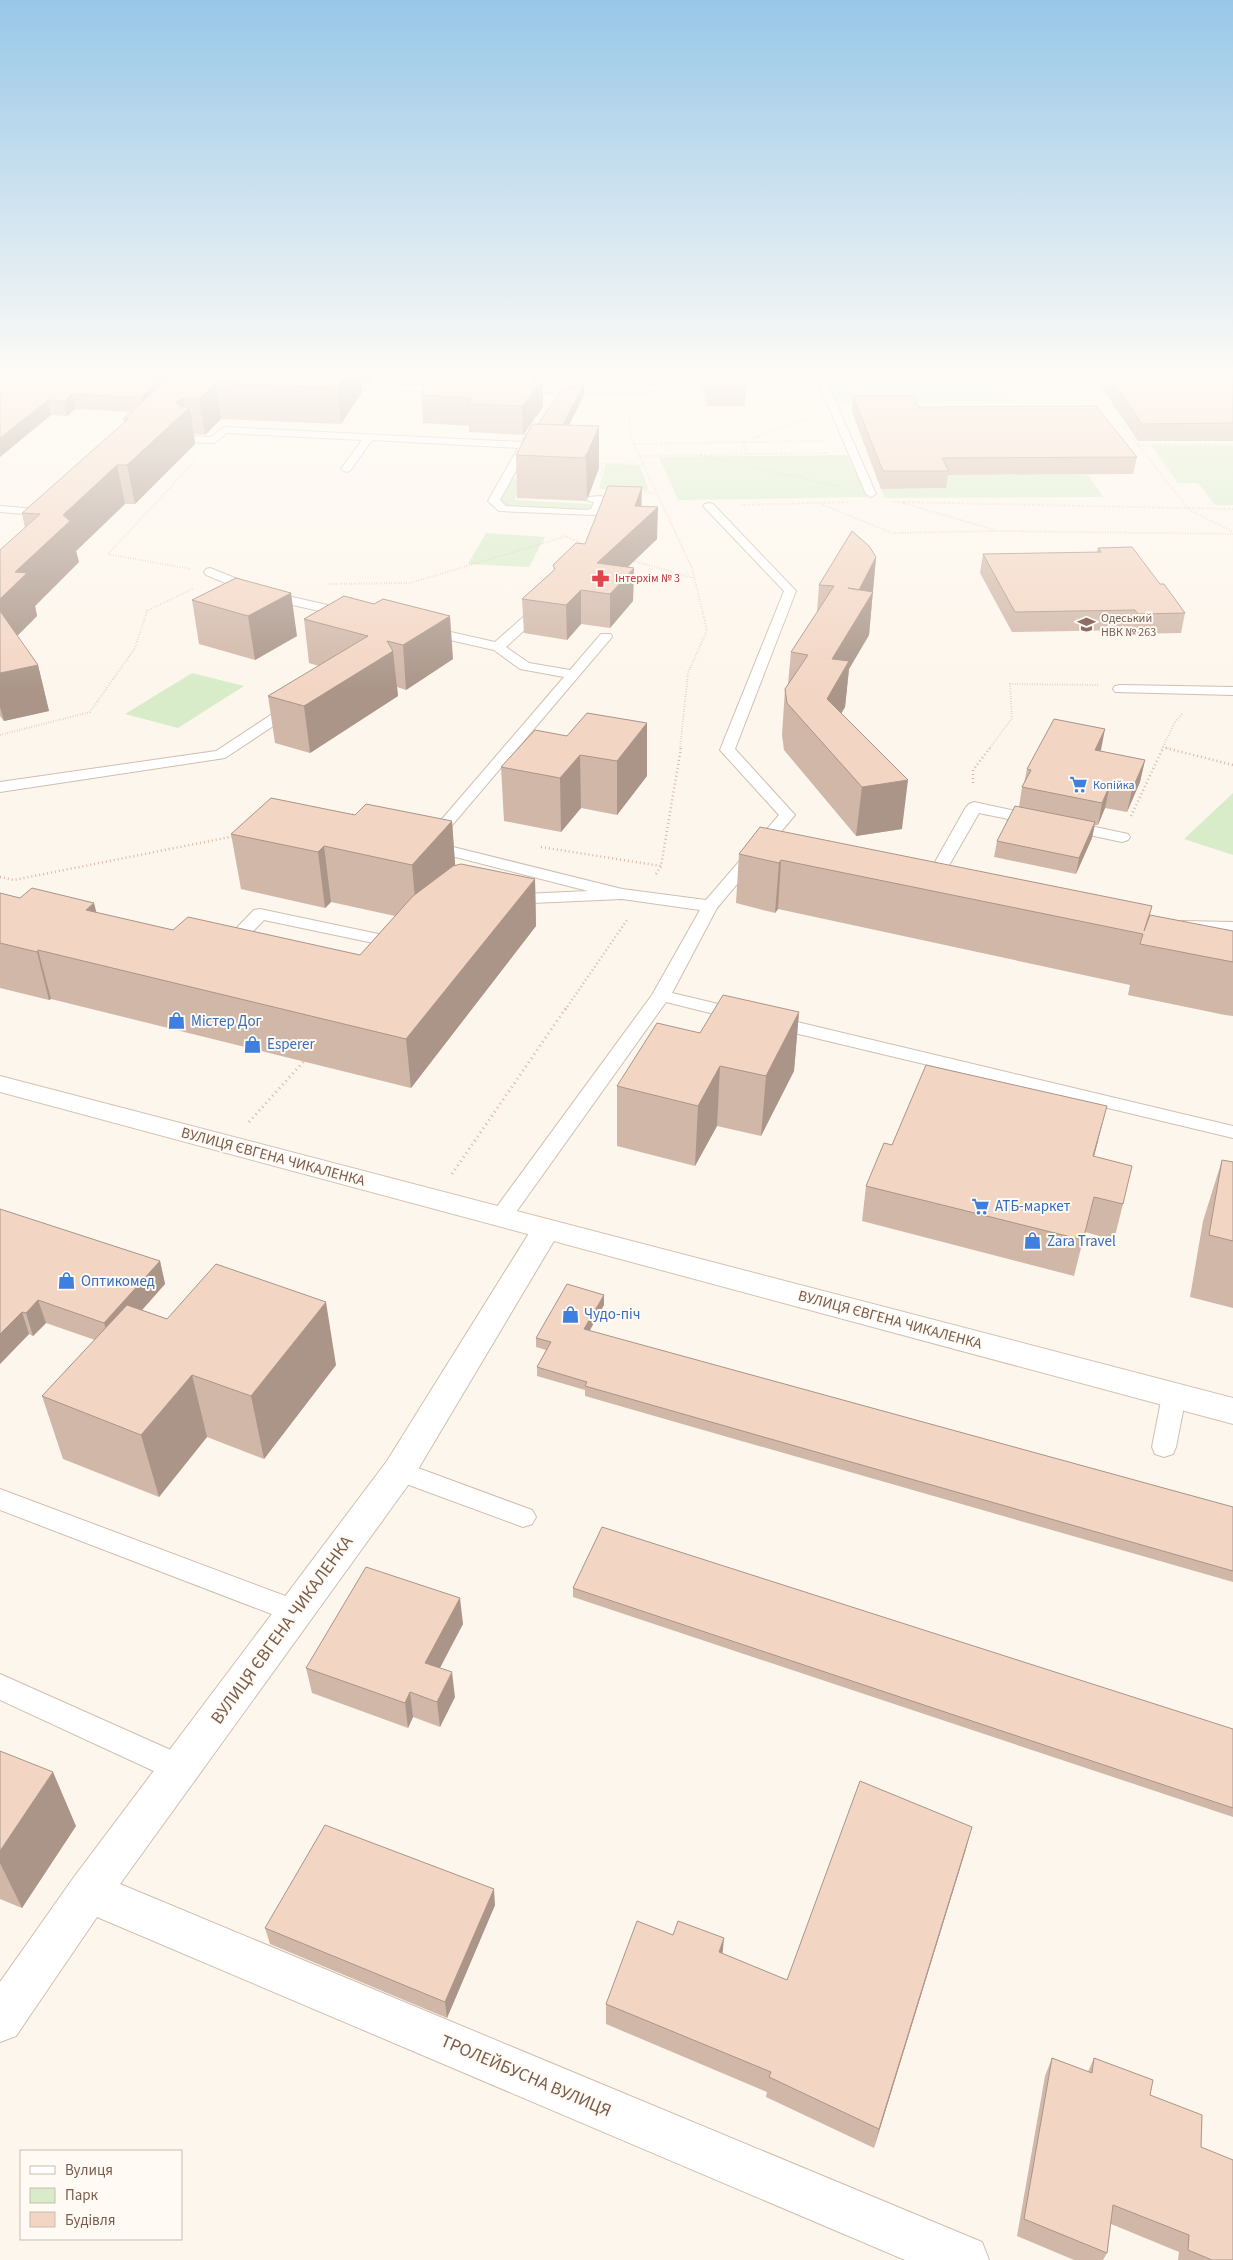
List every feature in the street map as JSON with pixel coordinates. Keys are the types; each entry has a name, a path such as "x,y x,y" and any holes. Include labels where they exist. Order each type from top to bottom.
{"street":[{"name":"ВУЛИЦЯ ЄВГЕНА ЧИКАЛЕНКА","path":"0,1084 1233,1411"},
{"name":"ВУЛИЦЯ ЄВГЕНА ЧИКАЛЕНКА","path":"0,2020 89,1892 399,1471 546,1229"},
{"name":"ТРОЛЕЙБУСНА ВУЛИЦЯ","path":"89,1892 964,2260"}],"lane":[{"path":"508,480 494,501 503,509 595,512 601,500 593,499"},
{"path":"866,480 871,494"},
{"path":"501,1217 661,996 710,906 758,852 787,815 727,750 790,591 709,506"},
{"path":"0,509 52,511 35,526"},
{"path":"210,572 266,595 363,617"},
{"path":"498,647 548,601"},
{"path":"411,628 498,647 526,666 574,674"},
{"path":"606,637 442,830 426,845 622,894"},
{"path":"1120,689 1233,691"},
{"path":"0,787 220,755 306,698"},
{"path":"934,878 974,807 1122,838"},
{"path":"758,852 778,854"},
{"path":"915,875 953,882"},
{"path":"494,900 622,894 643,895 710,906"},
{"path":"236,964 216,960 260,914 402,945"},
{"path":"1168,926 1233,927"},
{"path":"661,996 1233,1132"},
{"path":"1164,1447 1174,1396"},
{"path":"399,1471 523,1517"},
{"path":"0,1499 295,1611"},
{"path":"0,1687 180,1769"}],"path":[{"path":"176,480 108,554 210,572"},
{"path":"435,1200 661,866 679,764 688,673 707,630 692,568 650,480"},
{"path":"812,480 871,494 998,531"},
{"path":"1165,480 1188,509 1233,533"},
{"path":"818,502 892,533 998,531 1233,533"},
{"path":"709,506 848,502"},
{"path":"888,502 1233,509"},
{"path":"510,510 592,548"},
{"path":"629,560 694,578"},
{"path":"974,807 973,770 1012,718 1010,684 1088,684 1120,689"},
{"path":"1122,838 1175,722 1205,691"},
{"path":"1163,747 1233,765"},
{"path":"337,815 347,813 366,816"},
{"path":"0,878 14,880 240,835"},
{"path":"536,846 661,866"},
{"path":"228,1145 304,1062"}],"green space":[{"path":"509,480 523,480 515,500 591,504 589,511 508,508 499,500"},
{"path":"601,480 645,480 649,491 599,489"},
{"path":"669,480 859,480 867,497 678,500"},
{"path":"943,480 1092,480 1103,497 885,498 881,489 946,488"},
{"path":"1176,480 1233,480 1233,505 1215,505 1198,483 1178,483"},
{"path":"486,533 545,537 529,567 468,564"},
{"path":"192,673 244,686 178,728 125,714"},
{"path":"1233,793 1233,855 1184,839"}],"building":[{"path":"59,480 100,480 63,515 70,521 15,572 27,573 0,599 0,550 40,514 22,513"},
{"path":"608,486 642,487 635,506 658,507 597,563 634,568 610,594 581,590 566,605 522,599 555,569 553,565 576,543 585,544"},
{"path":"852,531 869,546 876,557 859,590 873,592 832,659 849,661 827,699 908,780 862,787 787,703 785,689 808,655 791,652 834,586 819,585"},
{"path":"1132,547 1160,584 1164,584 1185,613 1138,614 1135,610 1015,612 983,554 1101,552 1098,548"},
{"path":"236,578 291,593 248,616 192,600"},
{"path":"344,596 374,604 383,599 450,616 403,645 387,641 393,651 304,706 268,696 368,636 304,619"},
{"path":"0,611 38,665 0,673"},
{"path":"587,713 647,723 617,761 580,755 560,778 501,767 535,730 567,736"},
{"path":"1054,719 1105,729 1095,750 1145,760 1132,790 1110,785 1102,803 1022,787 1031,770 1027,769"},
{"path":"271,798 355,815 366,804 452,821 412,865 324,846 318,852 231,834"},
{"path":"1015,806 1095,822 1079,858 997,841"},
{"path":"760,827 1152,906 1144,931 1150,915 1233,931 1233,962 1140,944 1143,934 781,860 779,863 739,854"},
{"path":"461,864 535,879 406,1039 38,950 37,952 0,943 0,893 20,898 32,888 94,903 86,910 173,930 188,917 360,955 413,896 453,866"},
{"path":"723,995 799,1012 766,1076 720,1066 698,1106 617,1086 657,1023 700,1033"},
{"path":"926,1065 1107,1106 1093,1156 1132,1166 1123,1204 1094,1197 1083,1240 866,1186 884,1143 892,1145"},
{"path":"1222,1160 1233,1162 1233,1241 1209,1235"},
{"path":"0,1209 160,1261 104,1323 38,1300 26,1313 22,1312 0,1334"},
{"path":"216,1264 326,1302 251,1396 192,1375 141,1435 42,1396 127,1305 167,1319"},
{"path":"567,1284 604,1295 584,1329 1233,1507 1233,1571 585,1386 587,1382 537,1367 551,1342 536,1338"},
{"path":"602,1527 1233,1729 1233,1808 573,1588"},
{"path":"366,1567 460,1598 425,1663 452,1672 437,1702 410,1692 405,1703 306,1668"},
{"path":"0,1751 53,1772 0,1851"},
{"path":"860,1781 972,1827 879,2129 769,2077 771,2072 606,2004 637,1921 673,1935 678,1921 724,1938 719,1952 787,1980"},
{"path":"325,1825 494,1889 445,2002 265,1928"},
{"path":"1052,2058 1092,2073 1094,2058 1153,2080 1150,2095 1202,2115 1201,2147 1233,2160 1233,2260 1212,2260 1188,2250 1189,2235 1113,2205 1107,2253 1024,2219"}],"place":[{"name":"Інтерхім № 3","path":"601,578"},
{"name":"Одеський НВК № 263","path":"1087,625"},
{"name":"Копійка","path":"1079,785"},
{"name":"Містер Дог","path":"177,1021"},
{"name":"Esperer","path":"253,1044"},
{"name":"АТБ-маркет","path":"981,1206"},
{"name":"Zara Travel","path":"1033,1241"},
{"name":"Оптикомед","path":"67,1281"},
{"name":"Чудо-піч","path":"570,1314"}]}
